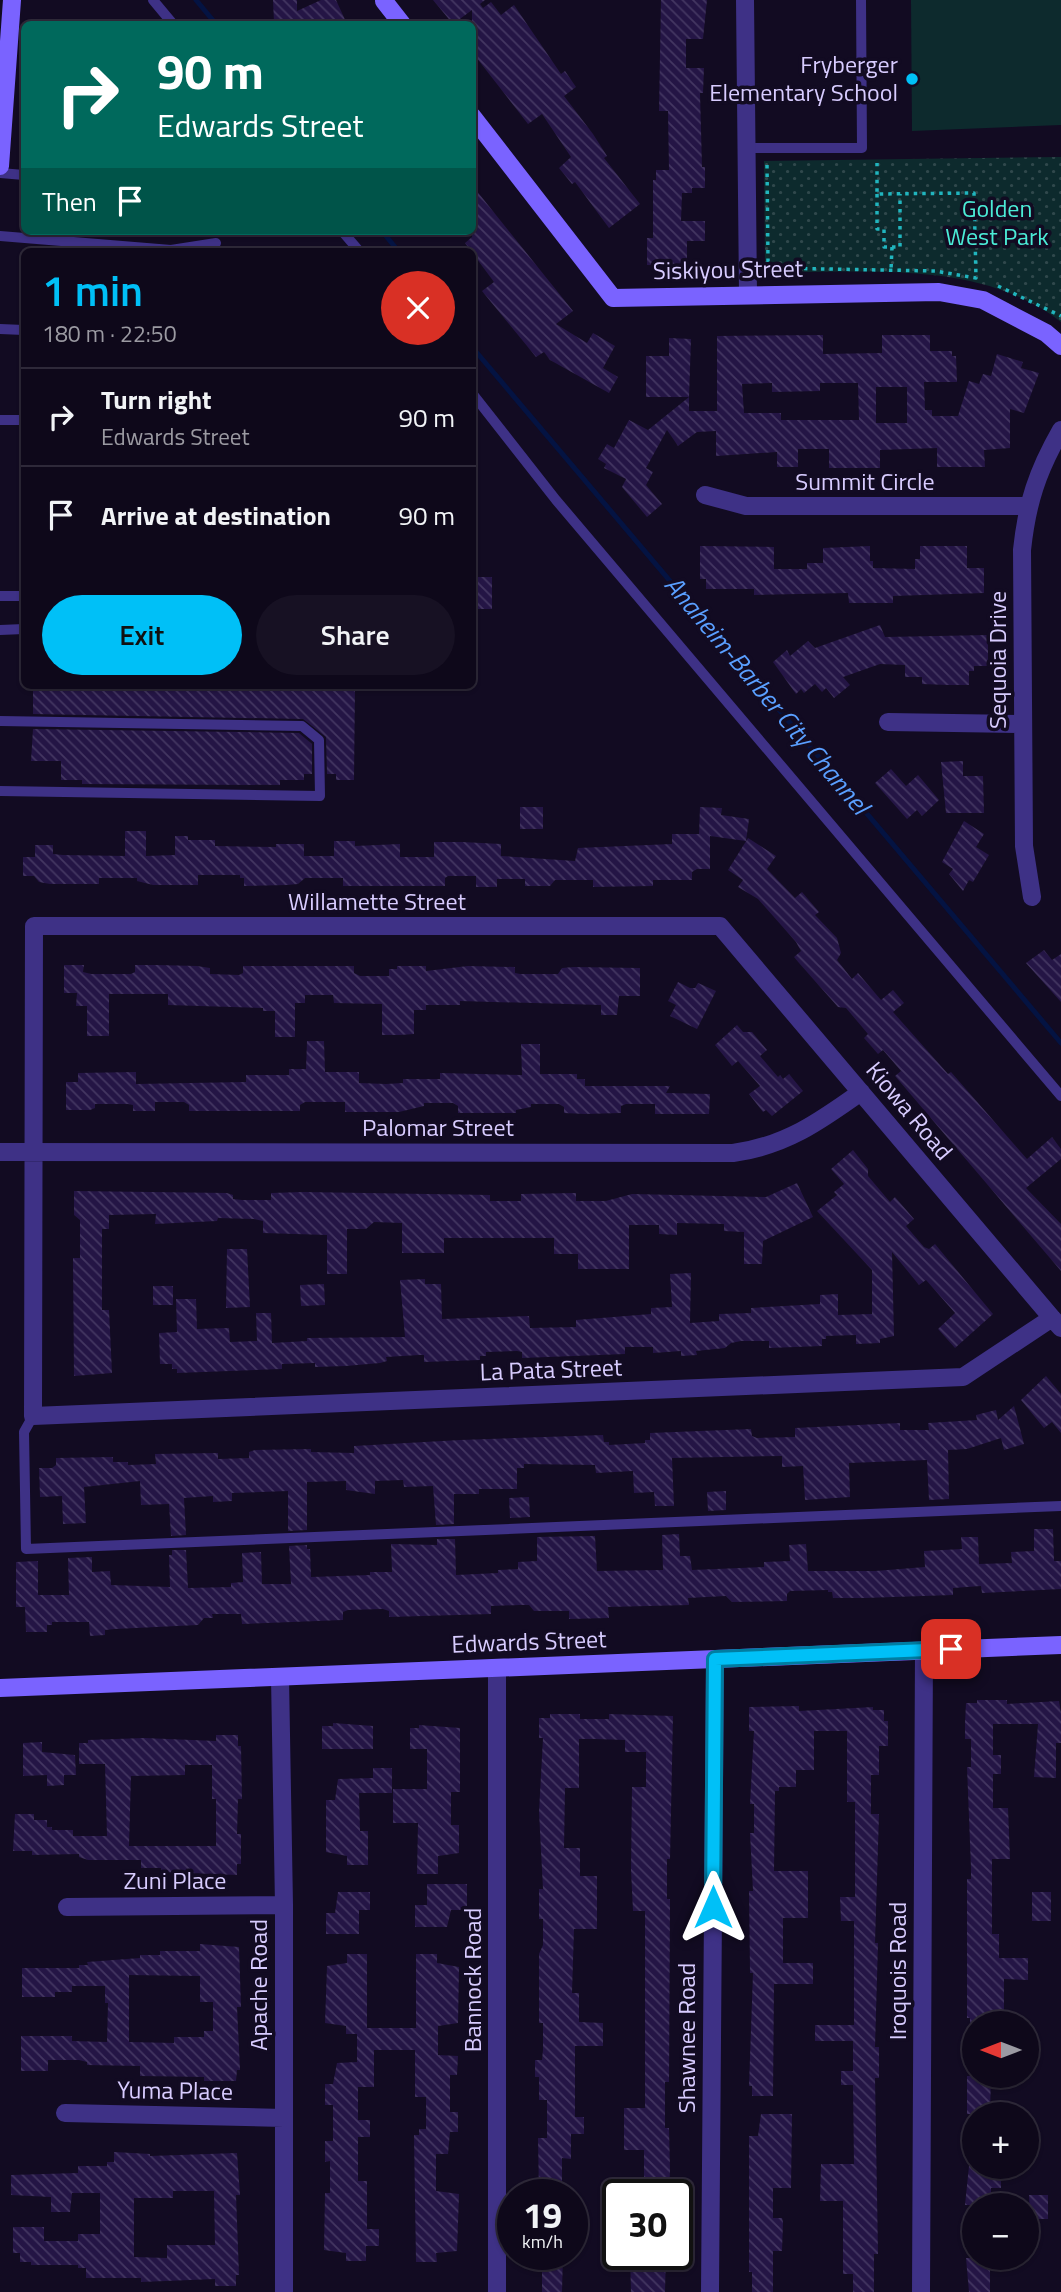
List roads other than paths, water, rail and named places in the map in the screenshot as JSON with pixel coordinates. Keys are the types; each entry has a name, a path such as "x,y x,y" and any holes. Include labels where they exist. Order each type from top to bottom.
{"street":[{"path":"0,166 12,0"},
{"path":"745,0 748,293"},
{"path":"384,1 400,21"},
{"name":"Siskiyou Street","path":"476,121 613,298 748,293 939,292 983,300 1046,333 1061,346"},
{"name":"Sequoia Drive","path":"1032,897 1024,846 1022,550 1027,506 1048,453 1061,430"},
{"name":"Summit Circle","path":"705,495 747,506 1027,506"},
{"path":"888,722 1023,724"},
{"name":"Willamette Street","path":"34,1152 34,926 720,926"},
{"name":"Kiowa Road","path":"720,926 1057,1323"},
{"name":"Palomar Street","path":"0,1152 733,1153 761,1149 808,1130 860,1092"},
{"path":"33,1416 34,1152"},
{"name":"La Pata Street","path":"33,1416 964,1377 1057,1323"},
{"name":"Edwards Street","path":"0,1688 1061,1644"},
{"name":"Iroquois Road","path":"921,2292 924,1650"},
{"name":"Shawnee Road","path":"710,2292 715,1659"},
{"name":"Bannock Road","path":"497,1668 498,2292"},
{"name":"Apache Road","path":"280,1677 284,1905 284,2292"},
{"name":"Zuni Place","path":"67,1907 284,1905"},
{"name":"Yuma Place","path":"65,2113 284,2118"}],"lane":[{"path":"153,0 170,21"},
{"path":"747,148 862,148 861,0"},
{"path":"0,173 21,175"},
{"path":"0,236 147,248"},
{"path":"184,248 216,243"},
{"path":"0,329 21,330"},
{"path":"476,398 556,500 1061,1096"},
{"path":"0,420 21,420"},
{"path":"0,596 21,596"},
{"path":"0,630 21,629"},
{"path":"0,721 302,726 319,740 320,796 0,791"},
{"path":"33,1416 24,1432 26,1549 1061,1506"}],"waterway":[{"name":"Anaheim-Barber City Channel","path":"196,0 214,21"},
{"name":"Anaheim-Barber City Channel","path":"385,235 396,248"},
{"name":"Anaheim-Barber City Channel","path":"476,352 1061,1043"}],"place":[{"name":"Fryberger Elementary School","path":"912,79"}],"park label":[{"name":"Golden West Park","path":"997,223"}]}
